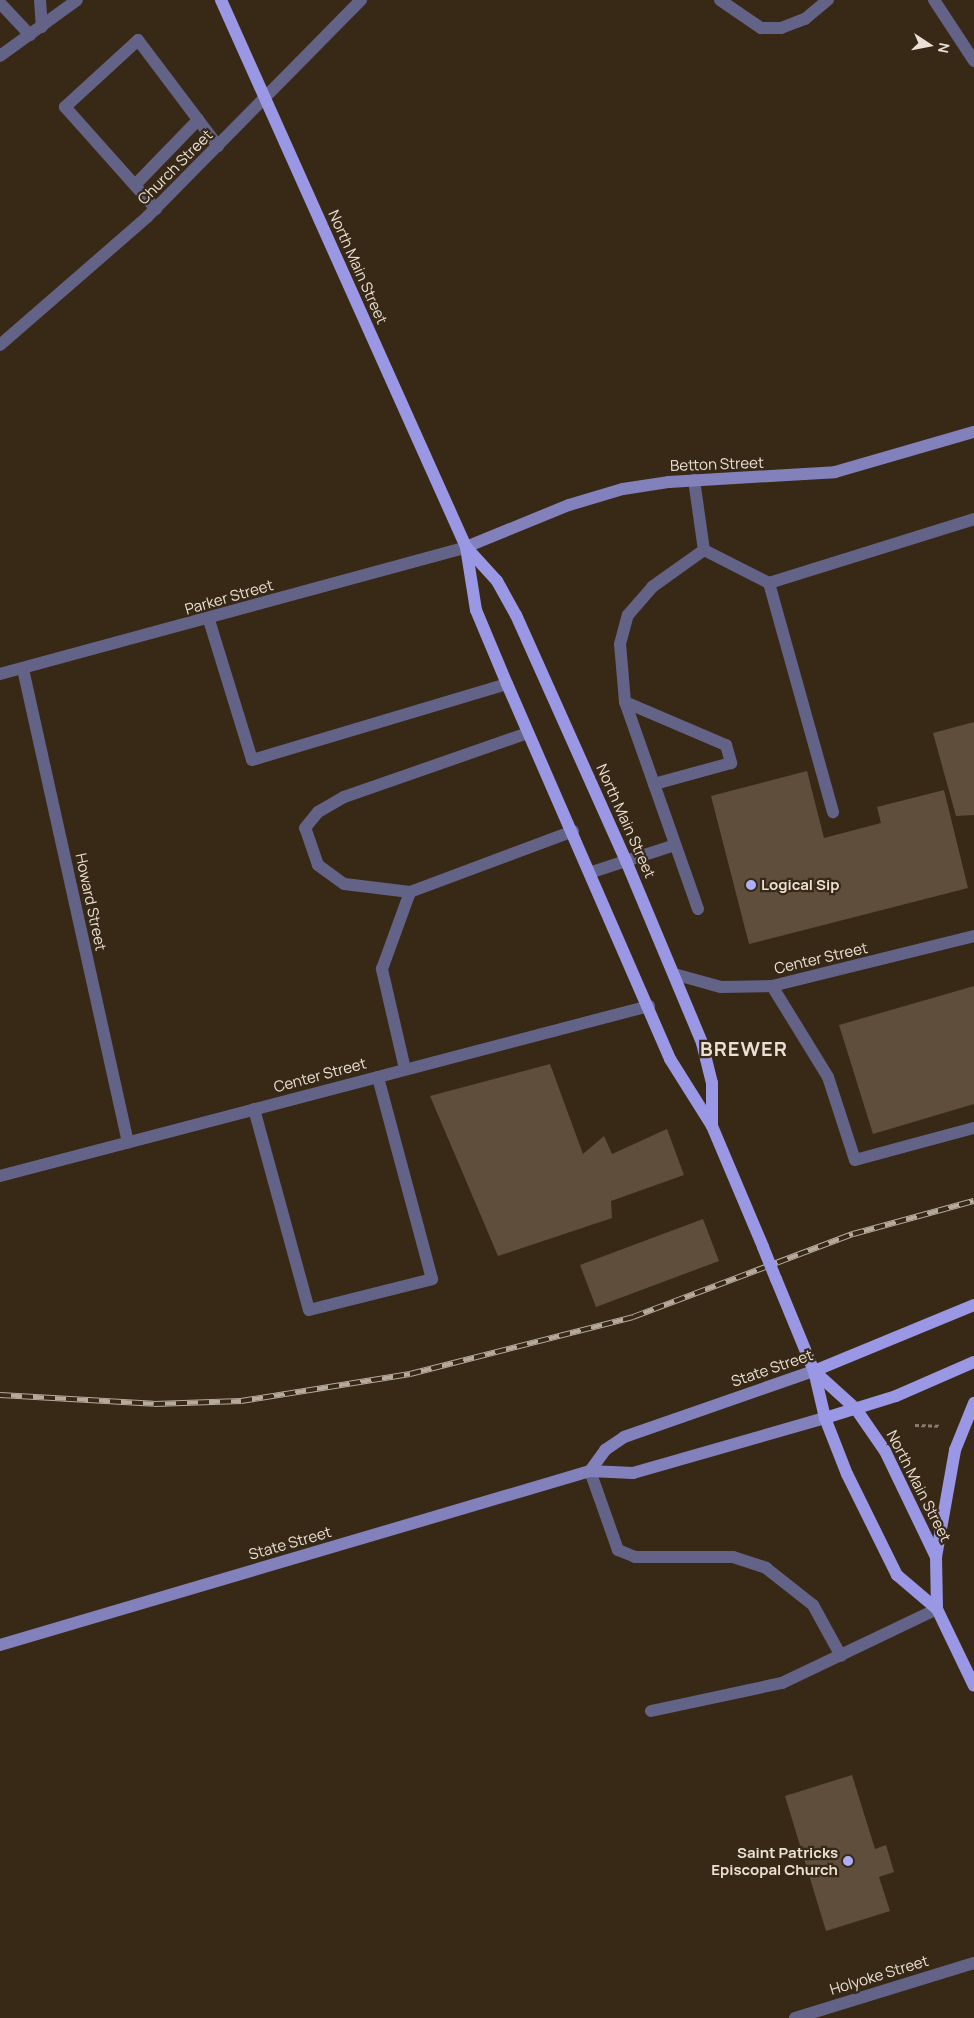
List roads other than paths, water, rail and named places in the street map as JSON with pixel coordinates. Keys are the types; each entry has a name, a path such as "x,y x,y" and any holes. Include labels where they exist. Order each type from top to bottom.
{"main road":[{"name":"North Main Street","path":"221,0 466,547 476,610 528,733 592,872 678,1075 712,1126 814,1371 825,1418 897,1575 914,1595 937,1609"},
{"name":"Betton Street","path":"466,547 597,496 694,480 835,472 974,432"},
{"name":"North Main Street","path":"466,547 497,581 516,615 626,861 674,974 708,1064 712,1126"},
{"name":"State Street","path":"590,1471 605,1450 624,1437 814,1371 974,1306"},
{"name":"State Street","path":"0,1645 590,1471 633,1473 856,1409 974,1362"},
{"name":"North Main Street","path":"814,1371 856,1409 885,1451 936,1557 937,1609 974,1686"},
{"path":"936,1557 955,1450 974,1403"}],"street":[{"path":"42,27 40,4 51,0"},
{"path":"0,56 77,0"},
{"name":"Church Street","path":"0,344 156,209 361,0"},
{"path":"720,0 761,28 781,28 805,18 828,0"},
{"path":"934,0 974,61"},
{"path":"0,3 30,35"},
{"path":"156,209 65,107 138,40 218,146"},
{"path":"135,185 198,120"},
{"path":"694,480 704,550"},
{"path":"704,550 769,583 974,519"},
{"name":"Parker Street","path":"0,674 209,620 466,547"},
{"path":"698,909 625,702 620,644 628,615 652,588 704,550"},
{"path":"769,583 833,812"},
{"path":"209,620 252,760 507,684"},
{"name":"Howard Street","path":"23,669 128,1142"},
{"path":"625,702 726,745 731,763 654,784"},
{"path":"528,733 344,797 318,812 306,828 318,866 344,884 410,892 574,831"},
{"path":"592,872 675,844"},
{"path":"405,1070 382,969 410,892"},
{"name":"Center Street","path":"674,974 720,987 772,986 974,936"},
{"path":"772,986 785,1013 828,1077 855,1160 974,1128"},
{"name":"Center Street","path":"0,1176 648,1006"},
{"path":"254,1109 309,1310 432,1279 378,1076"},
{"path":"590,1471 618,1550 635,1557 733,1557 766,1568 813,1605 841,1656"},
{"path":"651,1711 764,1689 841,1656 937,1609"},
{"name":"Holyoke Street","path":"794,2018 974,1963"}],"railway":[{"path":"0,1395 154,1404 241,1401 410,1374 633,1317 853,1234 974,1201"}],"place":[{"name":"Logical Sip","path":"751,885"},
{"name":"Saint Patricks Episcopal Church","path":"848,1861"}],"district":[{"name":"BREWER","path":"744,1048"}]}
